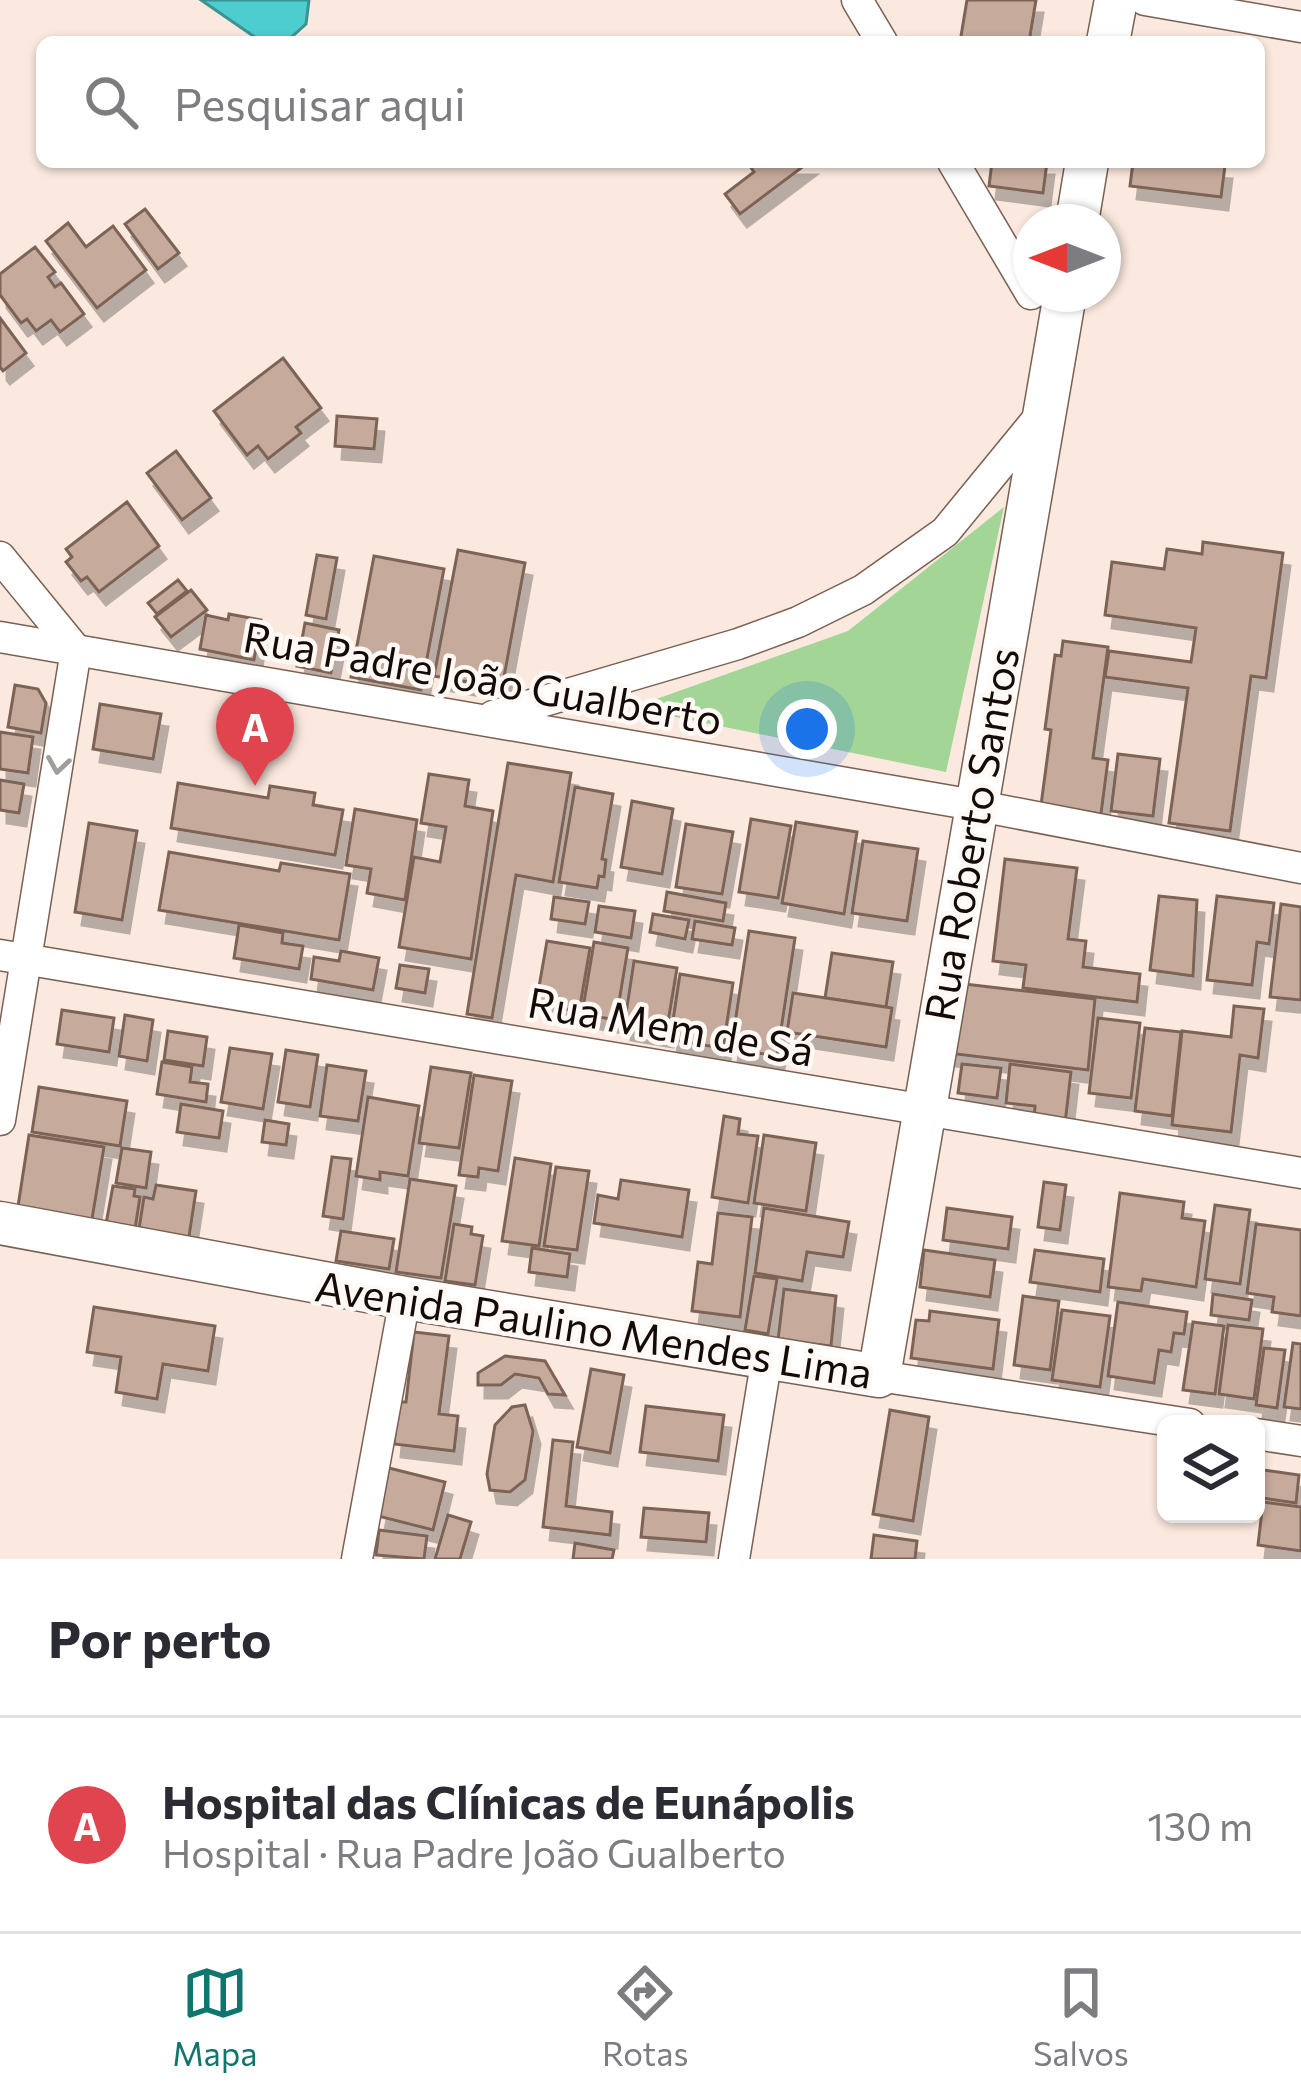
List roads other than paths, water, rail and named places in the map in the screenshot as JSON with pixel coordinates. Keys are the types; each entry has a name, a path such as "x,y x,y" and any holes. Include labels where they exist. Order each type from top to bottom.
{"main road":[{"path":"1109,36 1116,0"},
{"path":"1080,204 1087,168"},
{"name":"Rua Roberto Santos","path":"879,1376 1062,312"},
{"name":"Avenida Paulino Mendes Lima","path":"0,1222 405,1298 879,1376"}],"street":[{"path":"857,0 878,36"},
{"path":"1144,0 1301,28"},
{"path":"957,168 1013,264"},
{"path":"1042,312 1058,340"},
{"path":"482,719 738,644 863,590 945,532 1044,411"},
{"path":"0,557 76,650 14,957 0,1120"},
{"name":"Rua Padre João Gualberto","path":"0,638 482,719 1301,868"},
{"name":"Rua Mem de Sá","path":"14,957 1301,1173"},
{"path":"357,1559 405,1298"},
{"path":"734,1559 767,1358"},
{"name":"Avenida Paulino Mendes Lima","path":"879,1376 1157,1419"},
{"path":"1265,1435 1301,1441"}],"water":[{"path":"201,0 309,0 306,24 293,36 253,36"}],"place":[{"name":"Hospital das Clínicas de Eunápolis","path":"255,786"}]}
